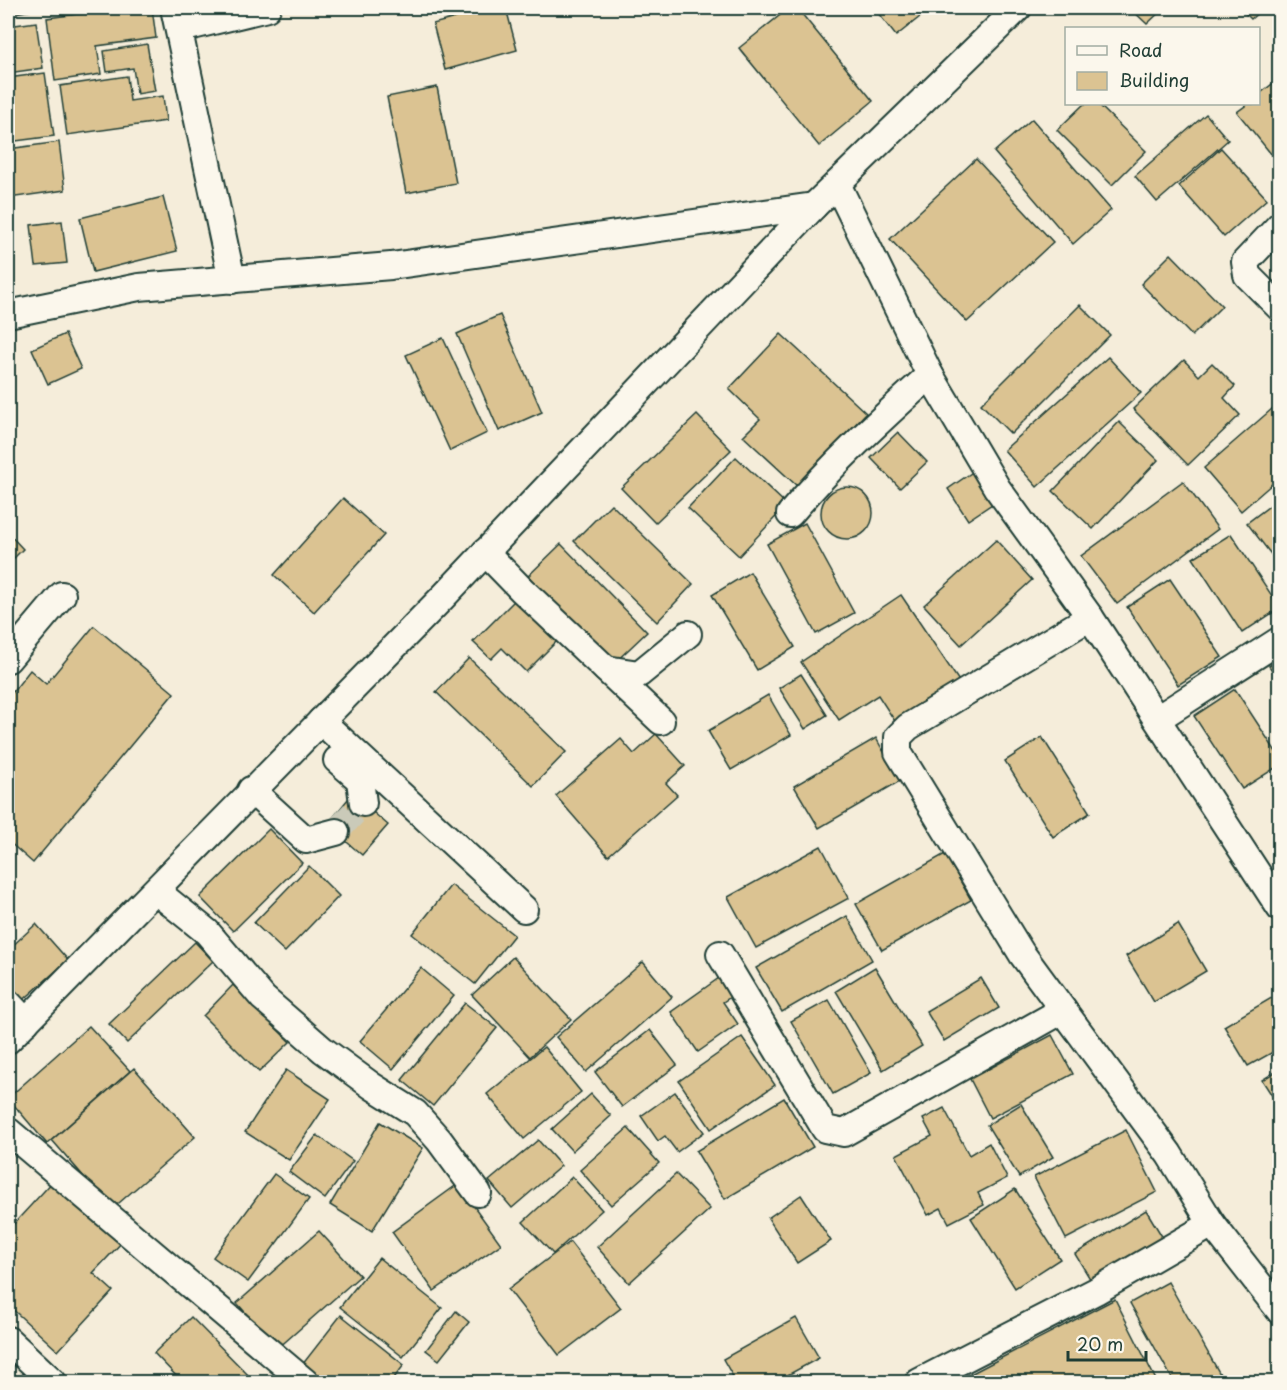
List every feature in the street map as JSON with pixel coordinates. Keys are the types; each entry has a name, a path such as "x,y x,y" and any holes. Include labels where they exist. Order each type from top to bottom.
{"street":[{"path":"232,280 177,18 267,8"},
{"path":"8,1040 485,552 814,206 1018,8"},
{"path":"837,184 930,375 997,488 1090,617 1280,908"},
{"path":"8,314 139,287 391,266 814,206"},
{"path":"1280,225 1245,262 1247,275 1280,308"},
{"path":"790,514 811,489 878,422 930,375"},
{"path":"485,552 661,721"},
{"path":"8,659 62,595"},
{"path":"1090,617 908,727 898,737 898,752 1022,954 1169,1155 1212,1224 1280,1311"},
{"path":"606,669 639,674 688,634"},
{"path":"1157,719 1280,640"},
{"path":"314,728 360,780 363,803"},
{"path":"314,728 524,909"},
{"path":"251,790 306,840 336,832"},
{"path":"156,891 207,932 264,998 323,1050 414,1113 439,1140 478,1193"},
{"path":"720,954 825,1129 844,1133 1063,1010"},
{"path":"8,1003 26,1022"},
{"path":"8,1131 305,1383"},
{"path":"919,1383 1096,1291 1212,1224"},
{"path":"8,1340 53,1383"}],"building":[{"path":"8,8 32,8 33,10 8,14"},
{"path":"124,8 152,8 156,38 97,46 101,74 55,81 47,18"},
{"path":"492,8 506,8 517,50 445,70 433,24"},
{"path":"789,8 797,8 873,101 819,146 739,48"},
{"path":"874,8 929,8 930,9 896,36"},
{"path":"1130,8 1164,8 1147,24"},
{"path":"1240,8 1263,8 1251,19"},
{"path":"36,22 43,68 8,73 8,26"},
{"path":"147,44 155,91 137,94 133,68 107,72 104,51"},
{"path":"45,73 54,136 8,142 8,78"},
{"path":"127,76 130,101 163,96 166,121 67,135 60,86"},
{"path":"1280,78 1280,165 1237,112 1247,105 1260,105 1260,93"},
{"path":"437,87 456,183 406,193 387,97"},
{"path":"1083,105 1099,105 1146,151 1112,185 1057,130"},
{"path":"1206,114 1228,140 1157,202 1135,176"},
{"path":"1032,119 1111,210 1073,244 994,152"},
{"path":"59,142 65,190 9,198 8,149"},
{"path":"1221,148 1267,199 1224,237 1179,186"},
{"path":"976,159 1053,242 967,322 890,239"},
{"path":"163,197 177,251 93,272 80,218"},
{"path":"62,221 67,263 36,266 31,225"},
{"path":"1171,254 1222,306 1192,336 1141,284"},
{"path":"1080,305 1110,335 1011,434 981,404"},
{"path":"500,315 542,412 499,431 457,334"},
{"path":"65,334 81,369 48,384 32,349"},
{"path":"781,334 866,413 797,486 743,436 760,419 729,389"},
{"path":"443,338 487,433 450,451 406,355"},
{"path":"1108,357 1141,393 1037,487 1004,450"},
{"path":"1184,360 1199,376 1212,363 1235,386 1224,398 1240,415 1188,465 1133,409"},
{"path":"1280,402 1280,477 1241,511 1204,468"},
{"path":"697,415 731,450 655,523 621,488"},
{"path":"1119,422 1158,460 1093,529 1053,491"},
{"path":"898,432 927,462 900,488 871,458"},
{"path":"736,457 787,505 739,556 688,508"},
{"path":"974,471 995,502 968,520 948,489"},
{"path":"1183,481 1218,529 1117,604 1081,556"},
{"path":"847,487 857,489 865,495 871,503 873,513 871,523 865,531 857,537 847,539 837,537 829,531 823,523 821,513 823,503 829,495 837,489"},
{"path":"343,498 384,535 314,612 274,575"},
{"path":"1280,498 1280,566 1247,523"},
{"path":"611,504 693,584 657,622 574,541"},
{"path":"805,523 854,613 816,634 767,544"},
{"path":"8,533 23,549 8,564"},
{"path":"1231,534 1280,608 1242,633 1193,558"},
{"path":"996,540 1032,580 961,645 924,605"},
{"path":"561,544 647,632 610,667 524,580"},
{"path":"750,572 795,647 757,670 712,595"},
{"path":"1170,579 1222,657 1178,685 1127,607"},
{"path":"901,595 961,684 898,726 878,695 839,720 801,662"},
{"path":"516,599 558,640 526,672 502,648 491,659 473,642"},
{"path":"94,626 174,693 33,863 8,841 8,698 30,670 46,684"},
{"path":"469,658 566,752 533,786 436,692"},
{"path":"1280,659 1280,681 1269,666"},
{"path":"801,674 827,715 805,729 779,688"},
{"path":"1235,689 1280,758 1280,765 1242,789 1194,716"},
{"path":"768,695 791,735 731,770 708,731"},
{"path":"656,734 685,766 666,783 677,795 608,856 556,796 621,739 634,754"},
{"path":"1042,737 1090,813 1053,837 1005,761"},
{"path":"876,738 900,781 819,828 794,786"},
{"path":"352,794 388,825 362,855 327,825"},
{"path":"269,829 302,863 233,931 200,897"},
{"path":"821,846 849,898 756,948 728,897"},
{"path":"945,854 971,900 882,950 856,904"},
{"path":"309,866 339,896 285,952 254,923"},
{"path":"451,885 514,935 475,984 412,934"},
{"path":"847,916 872,960 782,1012 756,968"},
{"path":"36,924 68,960 19,1004 8,992 8,950"},
{"path":"1178,924 1206,971 1154,1002 1126,956"},
{"path":"195,942 213,961 127,1043 109,1024"},
{"path":"513,957 571,1019 530,1057 472,995"},
{"path":"643,962 672,997 586,1072 556,1037"},
{"path":"875,967 922,1046 883,1070 836,991"},
{"path":"421,968 454,996 393,1069 360,1041"},
{"path":"719,978 732,996 723,1002 738,1024 698,1052 671,1012"},
{"path":"981,978 999,1008 944,1041 926,1011"},
{"path":"233,985 290,1042 259,1072 203,1016"},
{"path":"1280,993 1280,1048 1248,1066 1224,1026"},
{"path":"829,1000 871,1073 833,1094 791,1021"},
{"path":"465,1003 497,1028 433,1106 402,1080"},
{"path":"89,1026 130,1071 47,1144 8,1098"},
{"path":"650,1030 677,1065 622,1107 595,1072"},
{"path":"1052,1035 1073,1074 990,1118 970,1079"},
{"path":"742,1037 775,1085 711,1129 679,1081"},
{"path":"544,1047 581,1092 524,1139 487,1094"},
{"path":"134,1068 195,1137 112,1209 52,1140"},
{"path":"1280,1069 1280,1108 1262,1080"},
{"path":"286,1070 330,1099 289,1160 245,1132"},
{"path":"675,1092 704,1132 677,1152 665,1136 658,1141 641,1116"},
{"path":"591,1094 611,1116 572,1151 552,1129"},
{"path":"784,1098 813,1147 725,1199 696,1151"},
{"path":"1021,1104 1053,1157 1019,1177 987,1125"},
{"path":"944,1108 969,1155 989,1143 1007,1178 978,1193 984,1205 949,1223 941,1208 928,1215 896,1155 932,1136 923,1119"},
{"path":"380,1122 423,1148 372,1231 330,1205"},
{"path":"628,1128 659,1163 611,1205 580,1170"},
{"path":"1126,1130 1157,1192 1066,1239 1034,1177"},
{"path":"317,1135 353,1161 325,1199 289,1172"},
{"path":"538,1140 561,1166 512,1208 489,1181"},
{"path":"274,1174 309,1199 248,1282 213,1257"},
{"path":"676,1174 710,1209 629,1283 597,1247"},
{"path":"572,1177 602,1210 553,1254 523,1222"},
{"path":"56,1178 124,1240 93,1273 113,1291 58,1351 8,1305 8,1230"},
{"path":"458,1184 501,1244 434,1291 392,1232"},
{"path":"1015,1189 1060,1259 1015,1288 971,1218"},
{"path":"801,1195 831,1241 797,1263 768,1218"},
{"path":"1146,1210 1163,1238 1092,1282 1075,1254"},
{"path":"319,1231 360,1276 277,1349 237,1303"},
{"path":"570,1242 621,1308 559,1355 508,1289"},
{"path":"379,1258 442,1308 403,1357 340,1307"},
{"path":"1168,1282 1221,1376 1209,1382 1174,1382 1130,1303"},
{"path":"1115,1299 1157,1382 957,1382 957,1381"},
{"path":"456,1311 469,1322 439,1360 426,1350"},
{"path":"341,1315 404,1365 391,1382 324,1382 302,1365"},
{"path":"191,1317 255,1382 182,1382 154,1353"},
{"path":"796,1318 819,1358 775,1382 736,1382 723,1359"}],"tunnel":[{"path":"336,832 363,803"}]}
